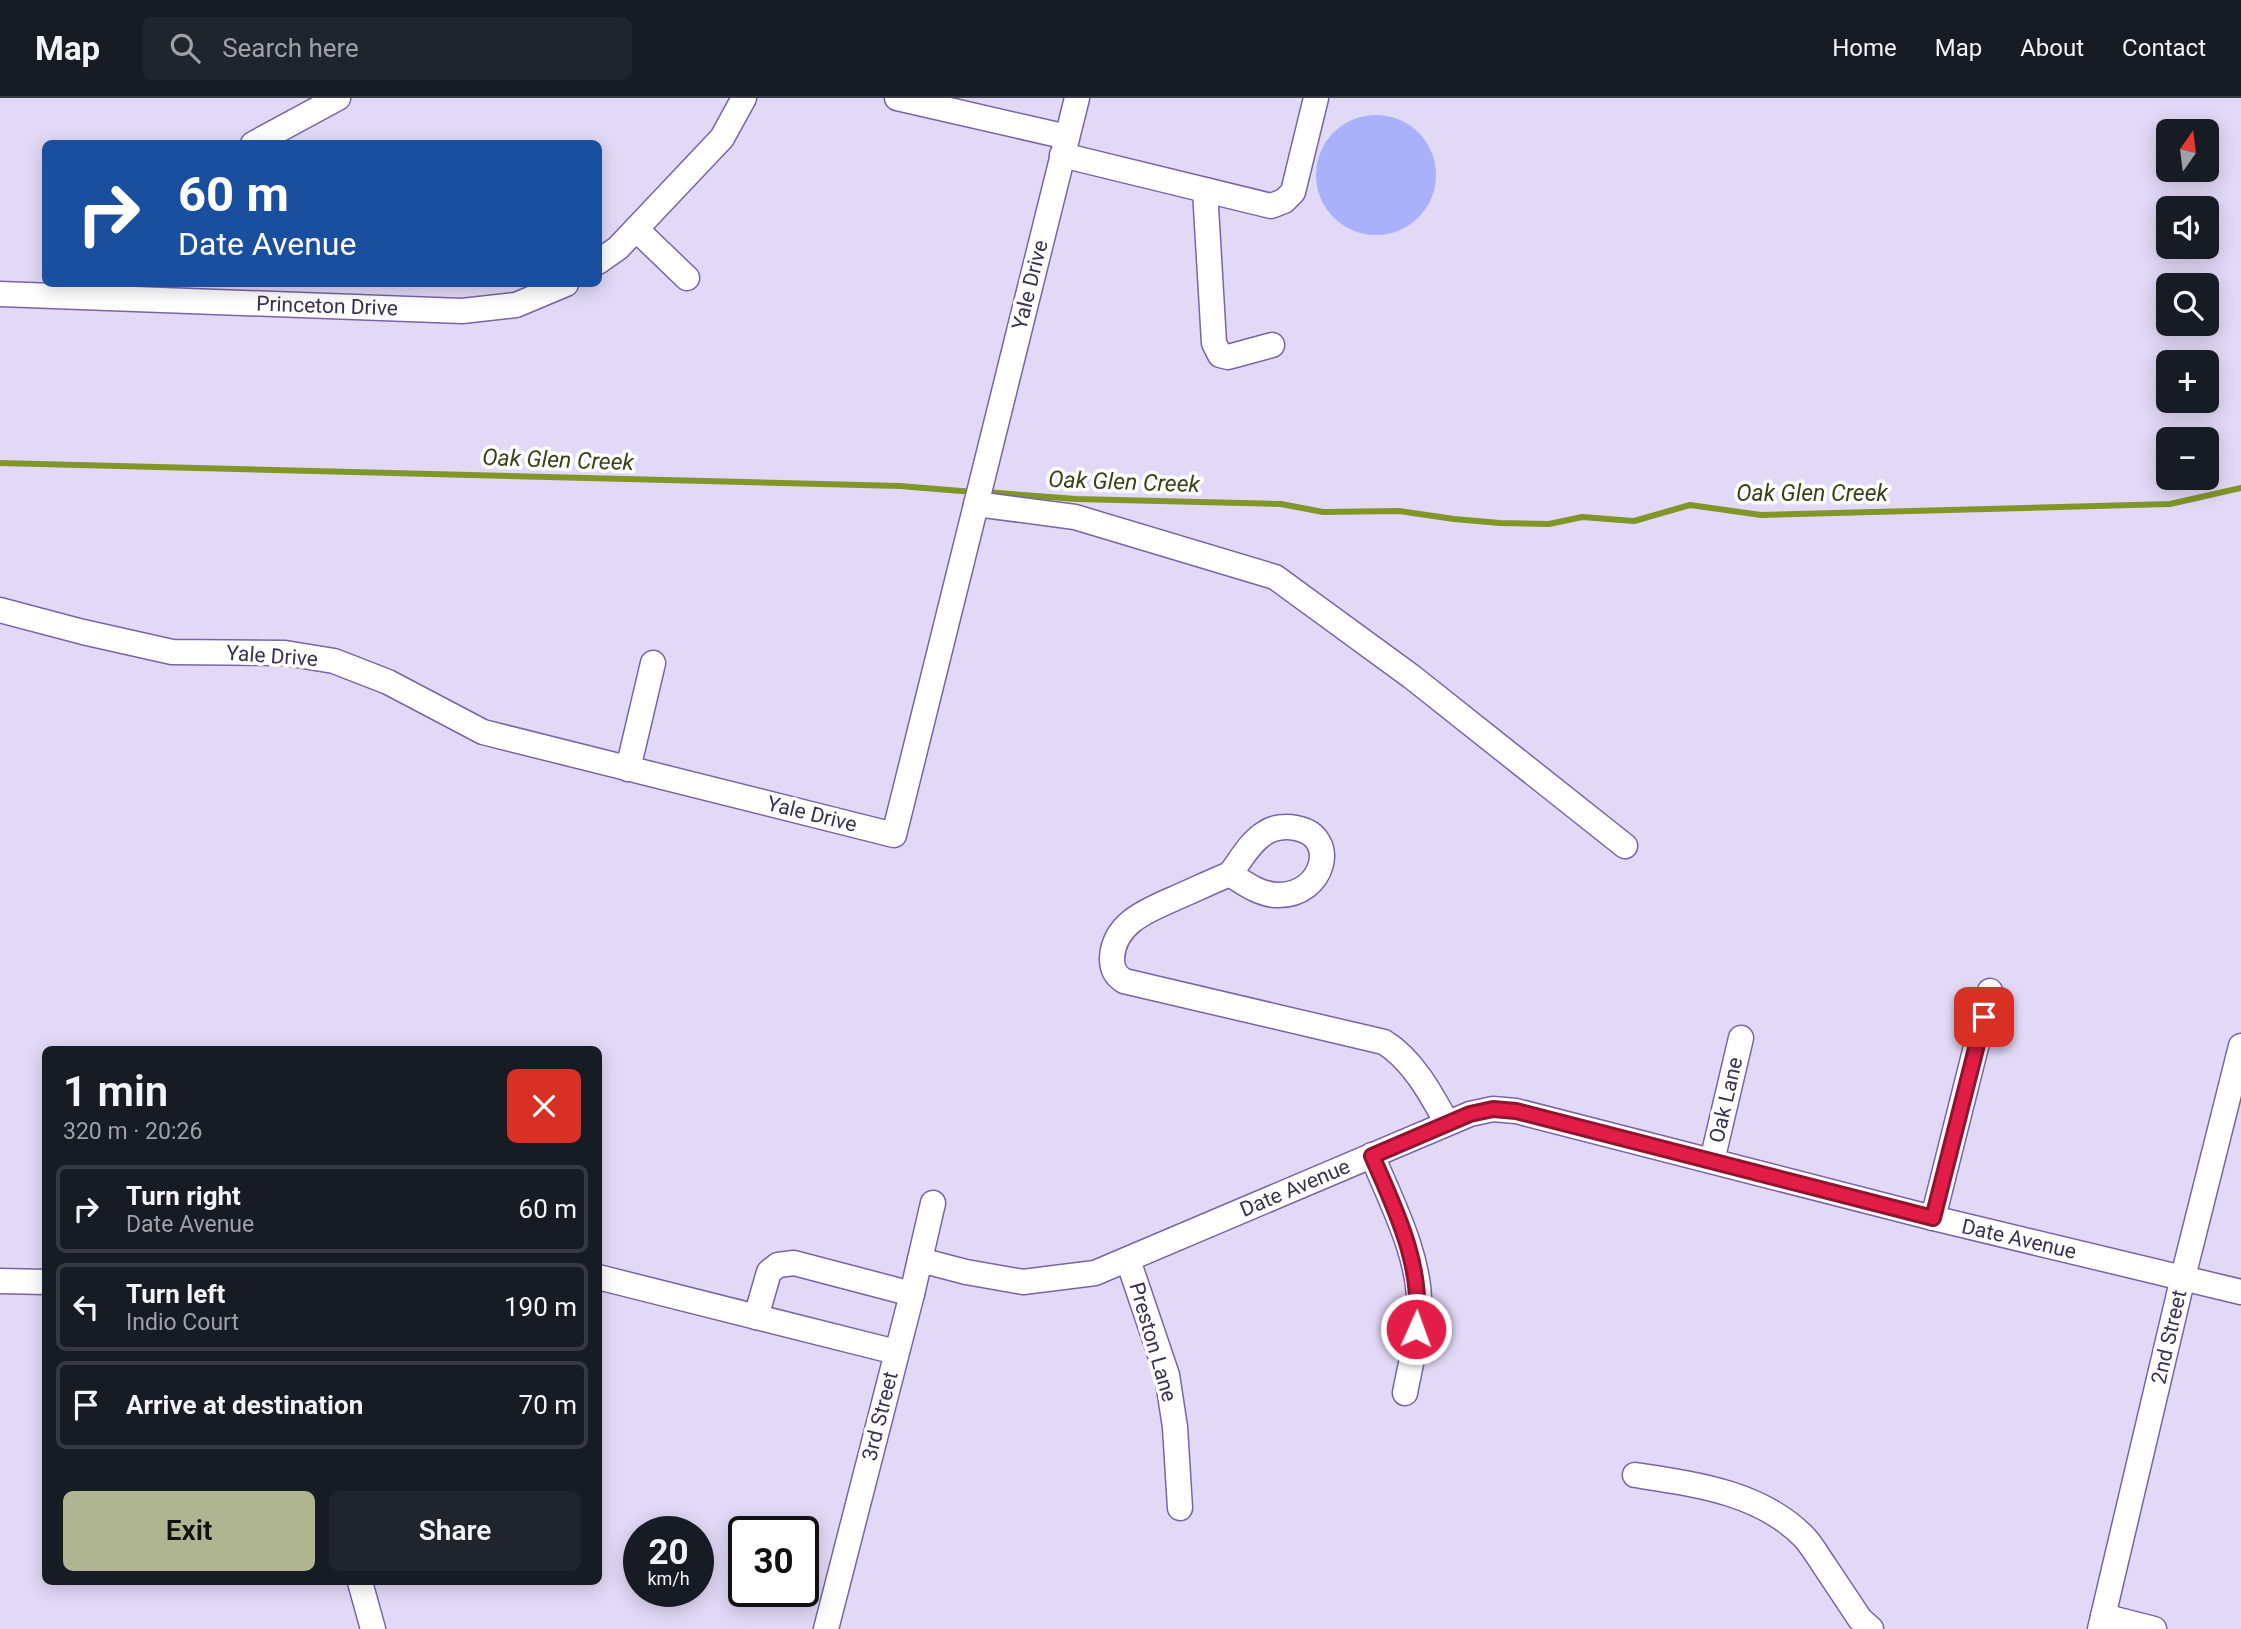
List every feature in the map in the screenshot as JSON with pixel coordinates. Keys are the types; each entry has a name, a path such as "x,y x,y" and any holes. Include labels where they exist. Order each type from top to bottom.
{"street":[{"path":"260,140 338,98"},
{"path":"602,259 618,248 722,138 744,98"},
{"path":"897,98 1206,190 1270,206 1284,201 1293,192 1316,98"},
{"name":"Yale Drive","path":"0,610 172,652 285,653 334,661 388,682 483,733 894,835 1077,98"},
{"path":"1206,190 1214,343 1220,355 1228,357 1272,345"},
{"path":"636,229 687,278"},
{"name":"Princeton Drive","path":"0,294 242,293 462,311 516,305 559,287"},
{"path":"976,504 1075,517 1275,577 1412,677 1625,846"},
{"path":"628,769 653,663"},
{"path":"1230,874 1143,912 1129,923 1118,936 1113,948 1113,969 1117,976 1124,981 1384,1042 1400,1054 1431,1094 1447,1123"},
{"path":"1933,1218 1990,991"},
{"name":"Oak Lane","path":"1712,1161 1741,1038"},
{"name":"2nd Street","path":"2102,1623 2183,1277 2241,1046"},
{"name":"Date Avenue","path":"920,1260 966,1272 1023,1282 1095,1273 1447,1123 1493,1109 1516,1111 1933,1218 2241,1292"},
{"path":"1372,1156 1408,1240 1416,1283 1419,1307 1405,1393"},
{"name":"3rd Street","path":"826,1629 933,1203"},
{"name":"Preston Lane","path":"1128,1260 1167,1375 1175,1427 1180,1508"},
{"path":"756,1317 769,1272 778,1265 794,1263 912,1294"},
{"path":"602,1278 896,1352"},
{"path":"0,1281 42,1282"},
{"path":"1635,1475 1728,1493 1753,1502 1769,1512 1805,1539 1860,1619 1871,1629"},
{"path":"361,1585 373,1629"},
{"path":"2102,1623 2154,1629"}],"building":[{"path":"1376,115 1399,120 1418,133 1431,152 1436,175 1431,198 1418,217 1399,230 1376,235 1353,230 1334,217 1321,198 1316,175 1321,152 1334,133 1353,120"}],"waterway":[{"name":"Oak Glen Creek","path":"0,463 900,486 974,492"},
{"name":"Oak Glen Creek","path":"985,492 1076,499 1281,504 1323,512 1399,511 1500,523 1549,524 1582,517 1634,521 1690,505 1761,515 2170,504 2241,488"}],"route":[{"path":"1416,1329 1419,1307 1408,1240 1372,1156 1470,1114 1493,1109 1516,1111 1933,1218 1984,1017"}]}
